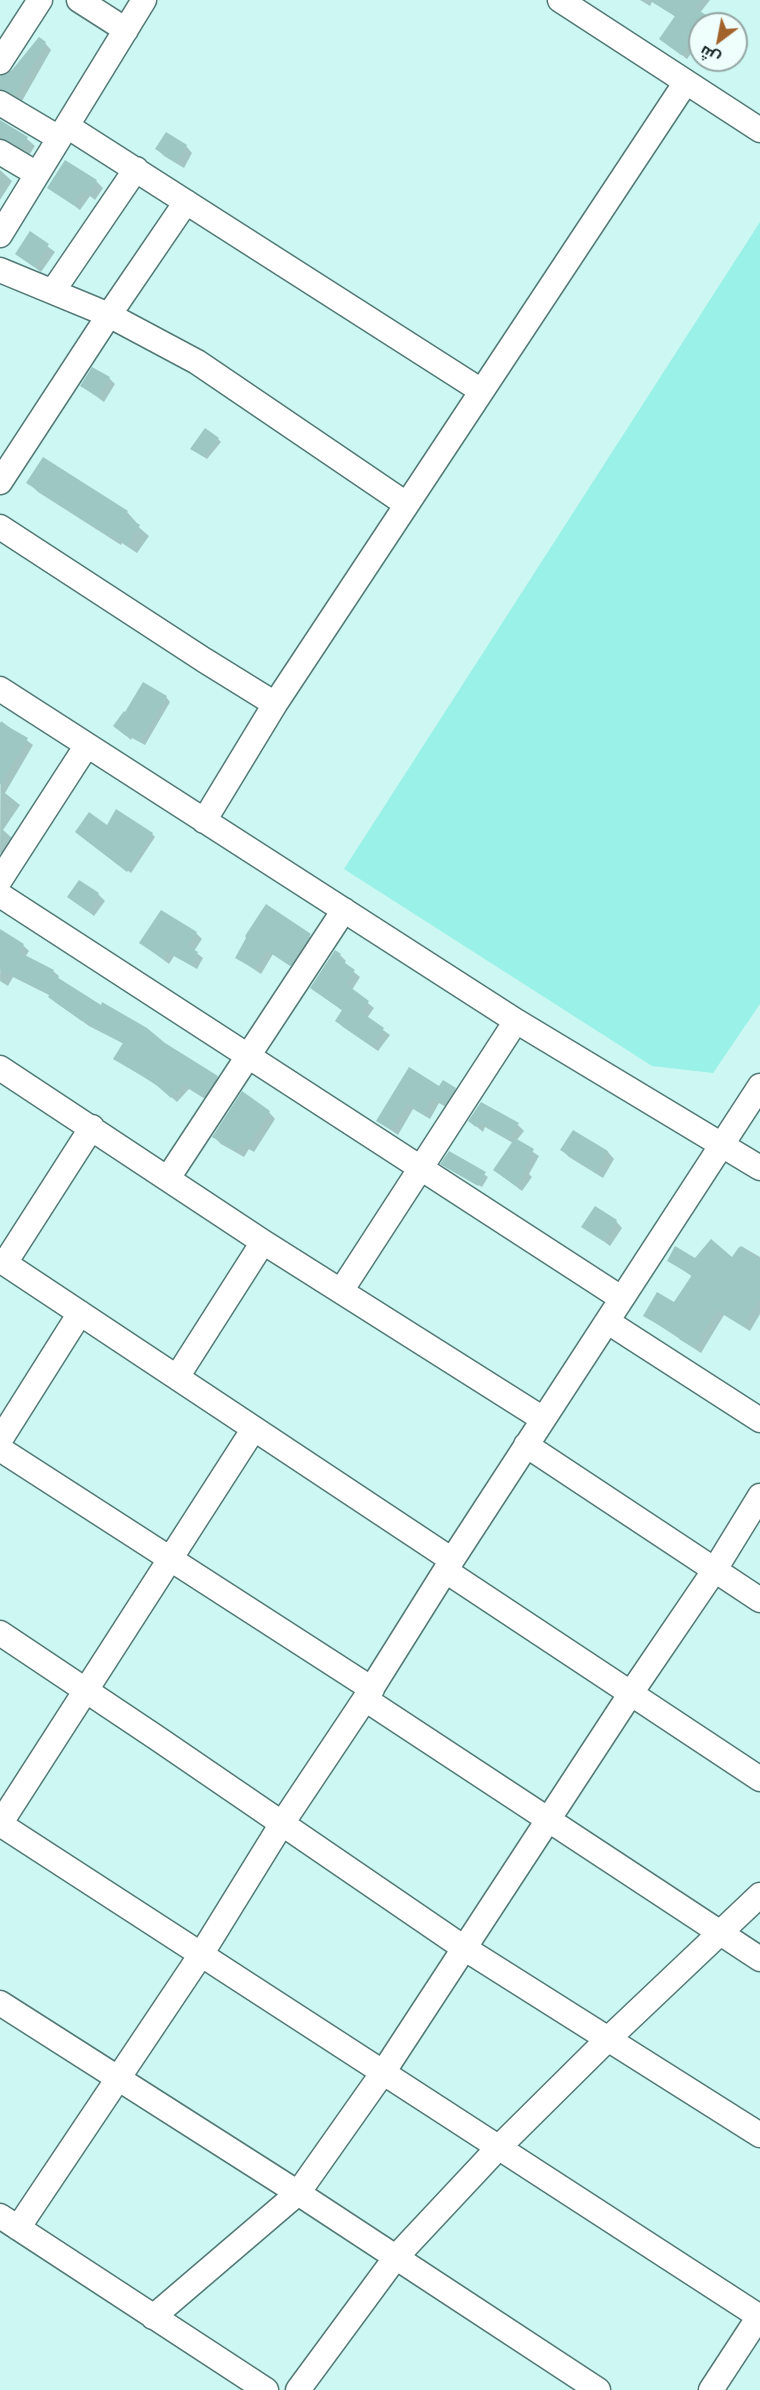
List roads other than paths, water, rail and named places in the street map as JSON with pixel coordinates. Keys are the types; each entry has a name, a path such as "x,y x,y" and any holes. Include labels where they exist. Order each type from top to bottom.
{"street":[{"path":"0,62 40,0"},
{"path":"79,0 126,30"},
{"path":"0,235 144,0"},
{"path":"560,0 686,82 758,123"},
{"path":"204,821 275,704 480,390 686,82"},
{"path":"0,104 63,132 136,170 480,390"},
{"path":"0,152 37,174"},
{"path":"53,291 136,170"},
{"path":"0,482 186,202"},
{"path":"0,270 109,315 197,363 406,504"},
{"path":"0,527 275,704"},
{"path":"0,689 516,1021 760,1168"},
{"path":"0,880 87,745"},
{"path":"0,895 621,1298"},
{"path":"168,1178 344,910"},
{"path":"341,1291 516,1021"},
{"path":"0,1068 263,1242 543,1419"},
{"path":"266,2390 9,2222 119,2079 526,1445 760,1086"},
{"path":"92,1127 3,1261 177,1377 631,1693 760,1779"},
{"path":"177,1377 263,1242"},
{"path":"0,1440 80,1312"},
{"path":"608,1322 760,1420"},
{"path":"253,1430 0,1824 760,2316 711,2390"},
{"path":"526,1445 760,1600"},
{"path":"0,1449 171,1558 547,1820 760,1959"},
{"path":"153,2317 298,2193 384,2071 547,1820 714,1571 760,1496"},
{"path":"0,1634 86,1690 464,1948 760,2135"},
{"path":"298,2390 396,2257 498,2148 607,2040 760,1895"},
{"path":"0,2003 298,2193 598,2390"}]}
